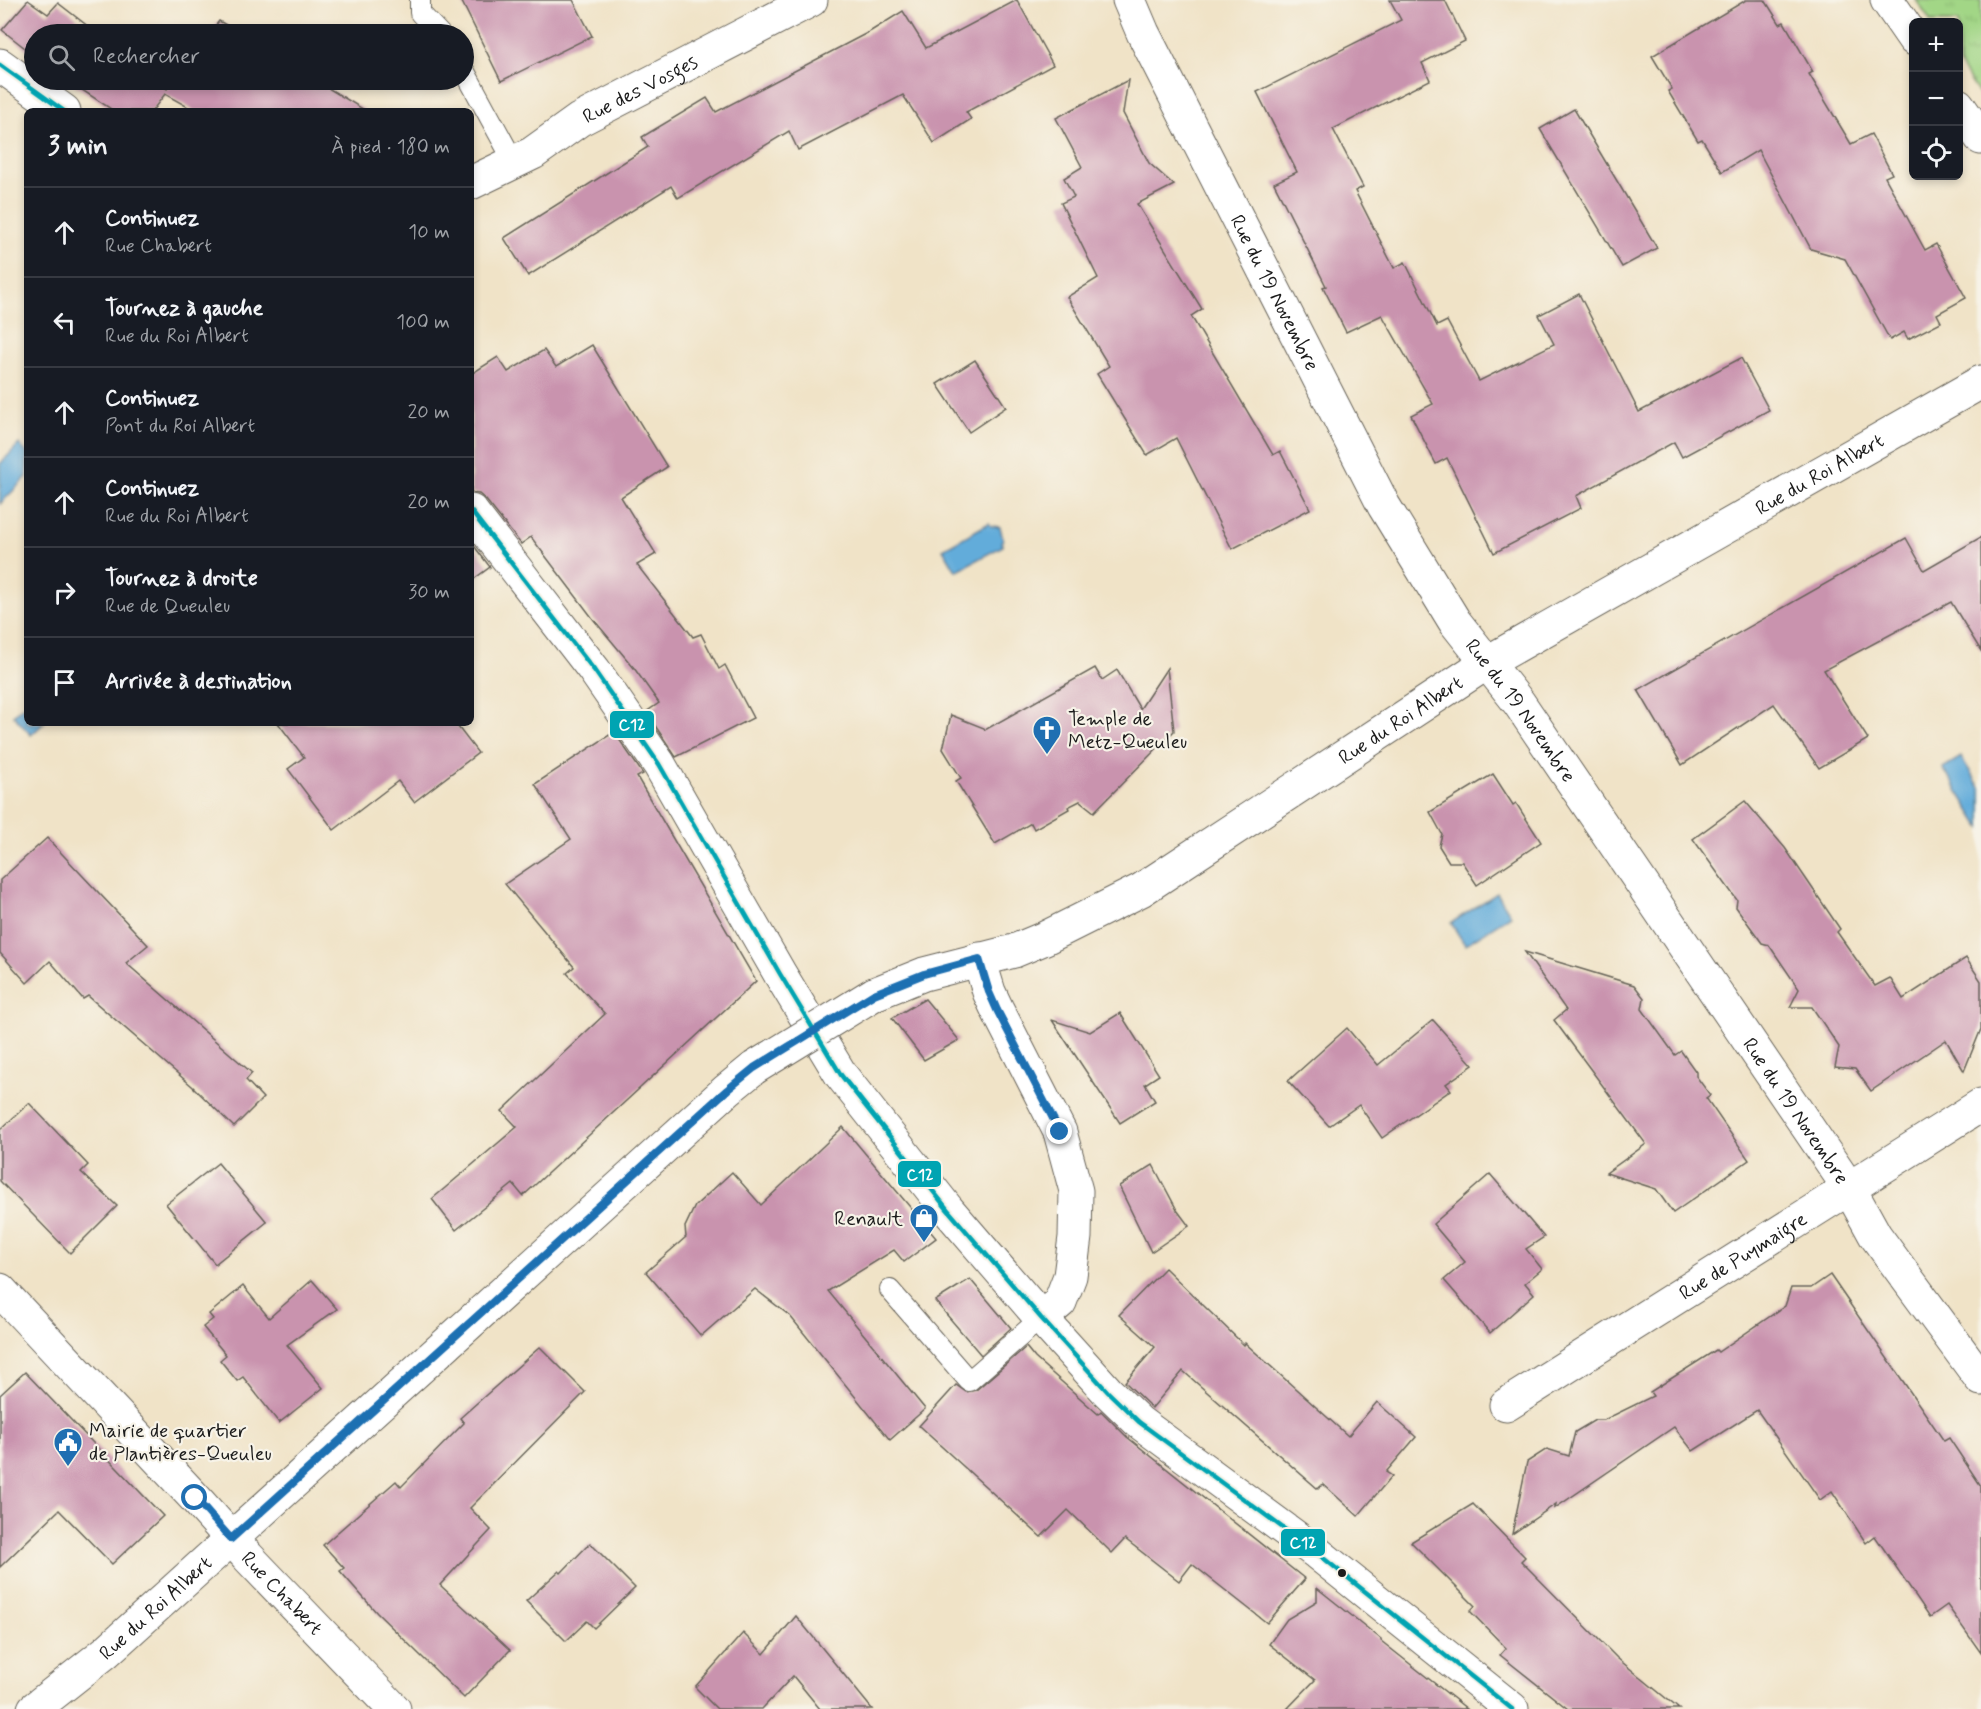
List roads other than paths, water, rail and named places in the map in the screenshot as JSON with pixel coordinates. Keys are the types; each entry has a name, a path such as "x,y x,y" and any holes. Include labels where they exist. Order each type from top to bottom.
{"street":[{"name":"Rue des Vosges","path":"474,182 533,153 579,120 811,0"},
{"name":"Rue du 19 Novembre","path":"1129,0 1143,33 1384,506 1455,622 1519,703 1849,1188 1875,1235 1981,1380"},
{"path":"1887,0 1909,32"},
{"path":"0,64 24,82"},
{"path":"35,90 60,108"},
{"path":"1963,111 1981,138"},
{"name":"Rue du Roi Albert","path":"34,1709 106,1652 754,1068 874,994 924,974 1014,951 1046,938 1140,890 1488,662 1981,382"},
{"path":"474,515 594,670 659,764 841,1075 948,1210 1041,1318 1108,1392 1140,1422 1317,1553 1512,1709"},
{"path":"979,959 997,1010 1060,1132 1076,1191 1075,1238 1070,1276 1060,1302 1041,1318"},
{"name":"Rue de Puymaigre","path":"1506,1405 1981,1105"},
{"name":"Rue Chabert","path":"0,1290 231,1539 394,1709"}],"lane":[{"path":"420,0 420,13 430,24"},
{"path":"474,88 514,162"},
{"path":"890,1290 969,1381 1041,1318"}],"water":[{"path":"19,444 24,450 24,480 0,504 0,464"},
{"path":"989,523 991,526 1000,527 1003,546 956,571 943,549"},
{"path":"24,706 24,726 41,726 31,735 13,715"},
{"path":"1961,757 1981,789 1981,828 1943,768"},
{"path":"1497,893 1511,915 1465,945 1451,923"}],"place":[{"name":"Temple de Metz-Queuleu","path":"1047,756"},
{"name":"Renault","path":"924,1244"},
{"name":"Mairie de quartier de Plantières-Queuleu","path":"68,1468"}]}
